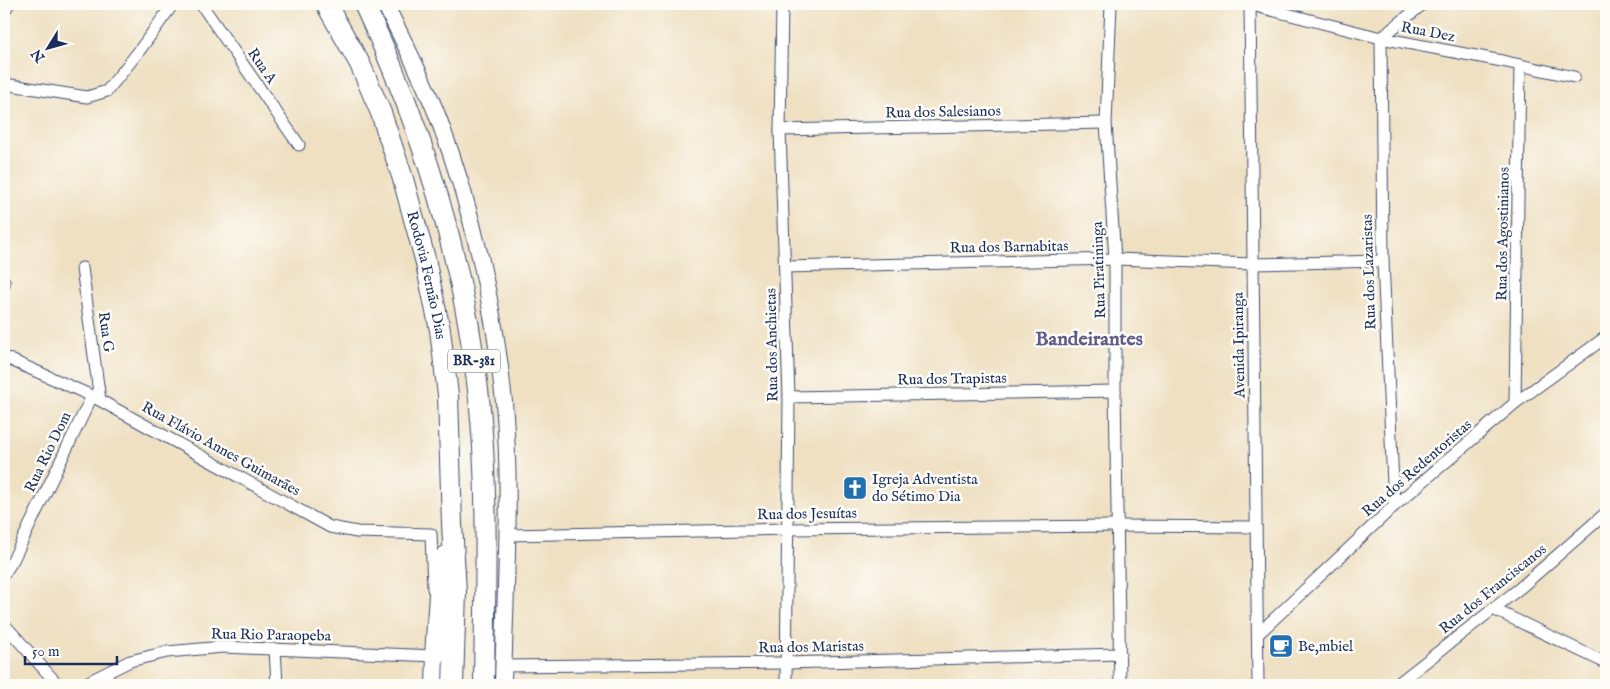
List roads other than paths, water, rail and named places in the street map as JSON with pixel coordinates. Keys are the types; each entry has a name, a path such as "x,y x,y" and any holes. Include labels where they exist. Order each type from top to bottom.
{"highway":[{"path":"315,4 360,64"},
{"name":"Rodovia Fernão Dias","path":"326,4 360,64 380,113 403,179 425,259 438,321 448,395 456,592 453,685"},
{"name":"Rodovia Fernão Dias","path":"364,4 386,50 407,102 431,171 454,251 469,326 479,397 483,448 484,685"},
{"name":"BR-381","path":"435,656 439,594 452,524"}],"street":[{"path":"4,11 9,4"},
{"path":"4,84 87,97 107,91 173,4"},
{"name":"Rua A","path":"201,4 299,145"},
{"name":"BR-381","path":"384,4 408,49 438,119 465,200 487,291 498,350 504,403 508,494 503,685"},
{"name":"Rua dos Anchietas","path":"782,4 780,130 789,397 786,685"},
{"name":"Rua Piratininga","path":"1111,4 1106,123 1115,260 1115,391 1120,685"},
{"name":"Rua Dez","path":"1249,4 1381,38 1574,77"},
{"name":"Avenida Ipiranga","path":"1249,4 1258,685"},
{"path":"1381,38 1423,4"},
{"name":"Rua dos Lazaristas","path":"1381,38 1383,261 1394,506"},
{"name":"Rua dos Agostinianos","path":"1515,403 1520,65"},
{"name":"Rua dos Salesianos","path":"780,130 1106,123"},
{"name":"Rua dos Barnabitas","path":"785,268 1115,260 1253,264 1383,261"},
{"name":"Rua G","path":"82,268 96,398"},
{"name":"Rua dos Redentoristas","path":"1258,634 1394,506 1515,403 1606,337"},
{"name":"Rua Flávio Annes Guimarães","path":"4,357 96,398 330,527 357,532 431,534 435,656"},
{"name":"Rua dos Trapistas","path":"789,397 1115,391"},
{"name":"Rua Rio Dom","path":"4,574 96,398"},
{"name":"Rua dos Franciscanos","path":"1396,685 1520,588 1606,512"},
{"name":"Rua dos Jesuítas","path":"508,535 788,529 1118,526 1256,527"},
{"path":"1493,609 1606,663"},
{"path":"4,624 58,685"},
{"name":"Rua Rio Paraopeba","path":"82,685 130,661 167,652 224,646 435,656"},
{"path":"275,649 276,685"},
{"name":"Rua dos Maristas","path":"503,666 785,663 1120,654"},
{"name":"BR-381","path":"434,685 435,656"}],"place":[{"name":"Igreja Adventista do Sétimo Dia","path":"855,488"},
{"name":"Be,mbiel","path":"1281,646"}],"district":[{"name":"Bandeirantes","path":"1089,339"}]}
